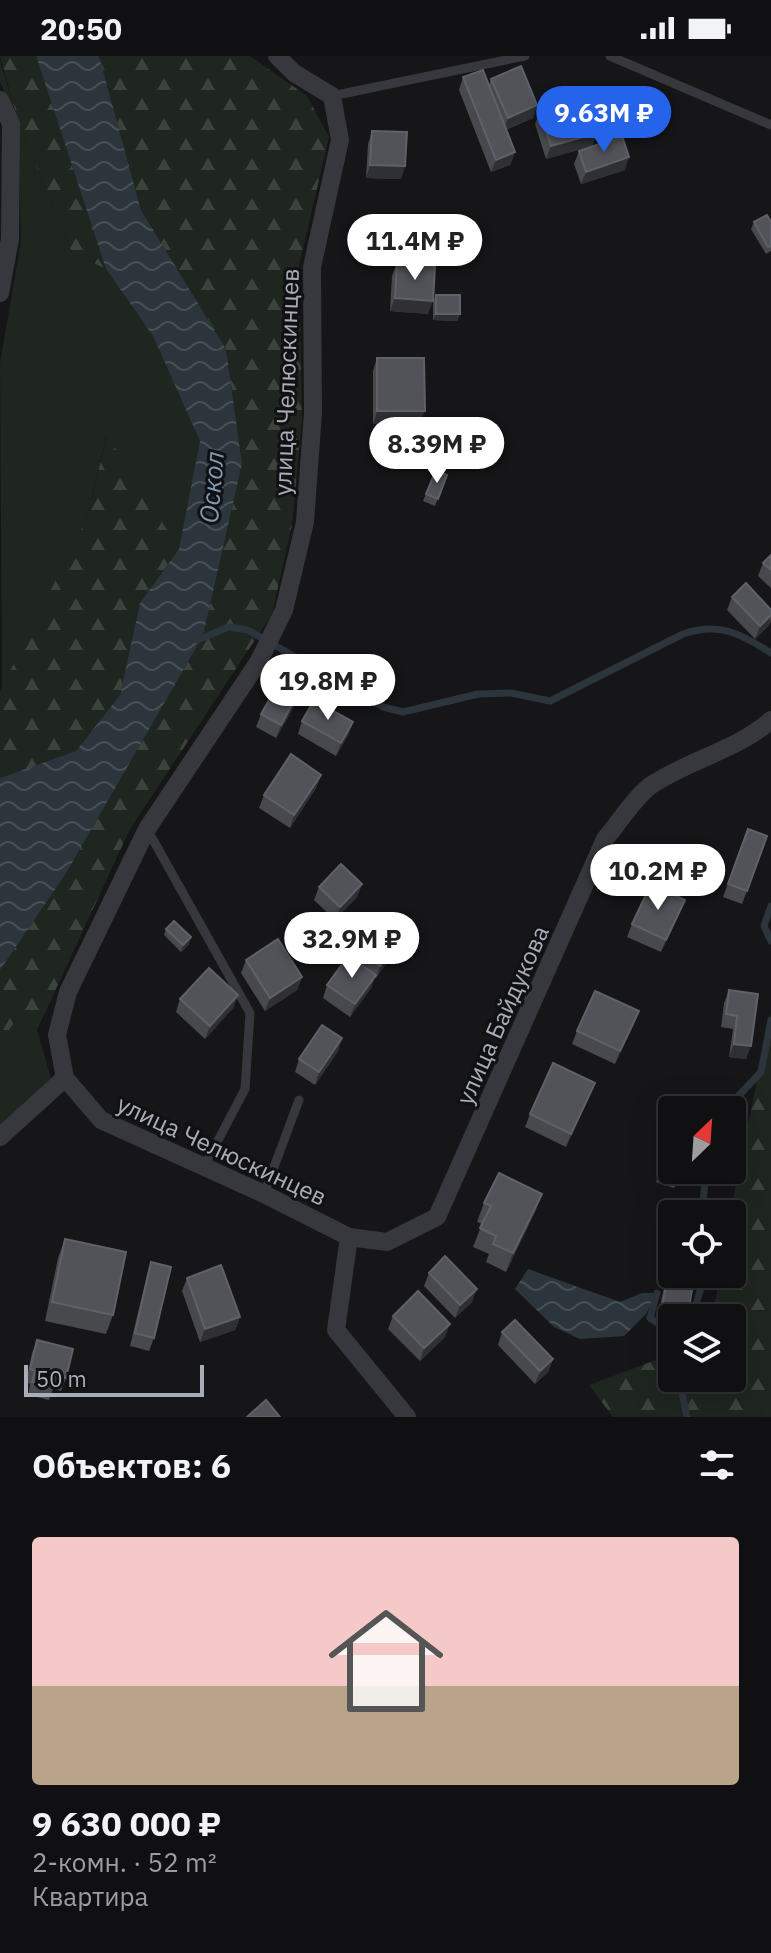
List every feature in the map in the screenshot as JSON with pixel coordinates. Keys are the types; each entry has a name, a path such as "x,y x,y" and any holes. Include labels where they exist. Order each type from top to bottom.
{"street":[{"path":"277,56 294,73 332,96"},
{"name":"улица Челюскинцев","path":"332,96 340,140 312,267 313,413 305,522 284,610 259,661 204,739 147,829 68,992 57,1035 65,1078 101,1120 264,1194 349,1237 387,1242"},
{"path":"0,100 11,124 10,239 0,293"},
{"name":"улица Байдукова","path":"387,1242 437,1217 605,839 647,788 701,757 753,736 771,720"},
{"path":"0,1137 65,1078"},
{"path":"349,1237 336,1330 407,1417"}],"lane":[{"path":"332,96 525,56"},
{"path":"610,56 771,125"},
{"path":"147,829 250,1013 245,1089 204,1167"},
{"path":"264,1194 299,1100"}],"green space":[{"path":"0,56 36,56 106,269 72,253 18,121"},
{"path":"99,56 250,56 307,96 329,137 299,265 302,418 292,525 272,614 130,829 37,1030 17,1018 0,1044 0,970 65,875 203,636 242,464 226,349 141,210"},
{"path":"0,60 18,121 0,82"},
{"path":"18,121 72,253 106,269 153,336 201,441 179,549 106,437 87,518 2,691 0,363 21,241"},
{"path":"107,435 179,549 140,603 120,695 76,751 0,778 0,691 87,518"},
{"path":"771,1011 771,1417 613,1417 589,1385 658,1359 658,1392 746,1392 746,1304 715,1304 718,1288 746,1288 746,1200 733,1200 736,1184 746,1184 746,1135"},
{"path":"17,1018 37,1030 52,1082 0,1129 0,1044"}],"water":[{"name":"Оскол","path":"36,56 99,56 141,210 226,349 242,464 203,636 65,875 0,970 0,778 76,751 120,695 140,603 179,549 200,441 153,336 106,269"},
{"path":"528,1269 620,1302 642,1293 657,1293 646,1314 624,1336 580,1339 554,1327 515,1289"}],"building":[{"path":"521,66 537,105 508,118 491,79"},
{"path":"483,70 515,152 496,160 463,77"},
{"path":"586,97 597,133 551,146 540,111"},
{"path":"372,131 407,132 405,166 370,165"},
{"path":"622,136 629,157 586,172 579,151"},
{"path":"767,215 771,222 771,246 768,247 754,222"},
{"path":"397,263 435,266 433,301 395,298"},
{"path":"436,295 460,295 460,314 436,314"},
{"path":"377,358 424,358 425,411 377,411"},
{"path":"441,424 455,429 445,458 431,453"},
{"path":"436,470 447,475 438,499 426,494"},
{"path":"771,555 771,570 763,563"},
{"path":"746,583 771,610 771,615 760,626 732,597"},
{"path":"280,681 299,692 281,725 261,714"},
{"path":"314,700 353,722 341,743 302,721"},
{"path":"291,754 321,775 294,815 264,795"},
{"path":"748,829 767,836 747,891 728,884"},
{"path":"341,864 362,884 340,907 319,887"},
{"path":"651,884 685,900 666,940 632,924"},
{"path":"174,921 191,937 183,945 166,929"},
{"path":"361,929 391,949 380,966 350,946"},
{"path":"278,939 302,977 270,998 246,960"},
{"path":"348,956 376,975 355,1004 327,985"},
{"path":"209,968 238,995 210,1026 180,999"},
{"path":"729,990 758,994 751,1046 734,1044 737,1016 726,1014"},
{"path":"595,991 639,1011 620,1051 577,1031"},
{"path":"322,1025 342,1038 319,1072 299,1059"},
{"path":"553,1063 595,1083 571,1134 530,1114"},
{"path":"499,1173 542,1194 513,1253 493,1244 496,1236 480,1228 491,1206 484,1203"},
{"path":"65,1239 126,1252 113,1315 52,1302"},
{"path":"445,1256 477,1289 460,1305 429,1273"},
{"path":"151,1262 171,1267 154,1338 135,1333"},
{"path":"221,1265 240,1317 205,1329 187,1278"},
{"path":"665,1288 692,1288 690,1304 663,1304"},
{"path":"418,1291 450,1324 424,1348 393,1316"},
{"path":"515,1320 553,1359 540,1371 502,1332"},
{"path":"37,1340 73,1349 66,1378 56,1376 54,1387 32,1382 35,1371 30,1369"},
{"path":"266,1400 280,1417 247,1417"}],"waterway":[{"path":"197,640 229,627 248,630 383,707 403,712 478,694 511,693 550,701 683,634 708,629 739,635 771,653"},
{"path":"771,906 764,926 771,941"},
{"path":"738,1096 761,1072 771,1020"},
{"path":"703,1200 705,1184"},
{"path":"696,1304 701,1288"},
{"path":"657,1293 650,1318 658,1323"},
{"path":"682,1392 687,1417"}]}
